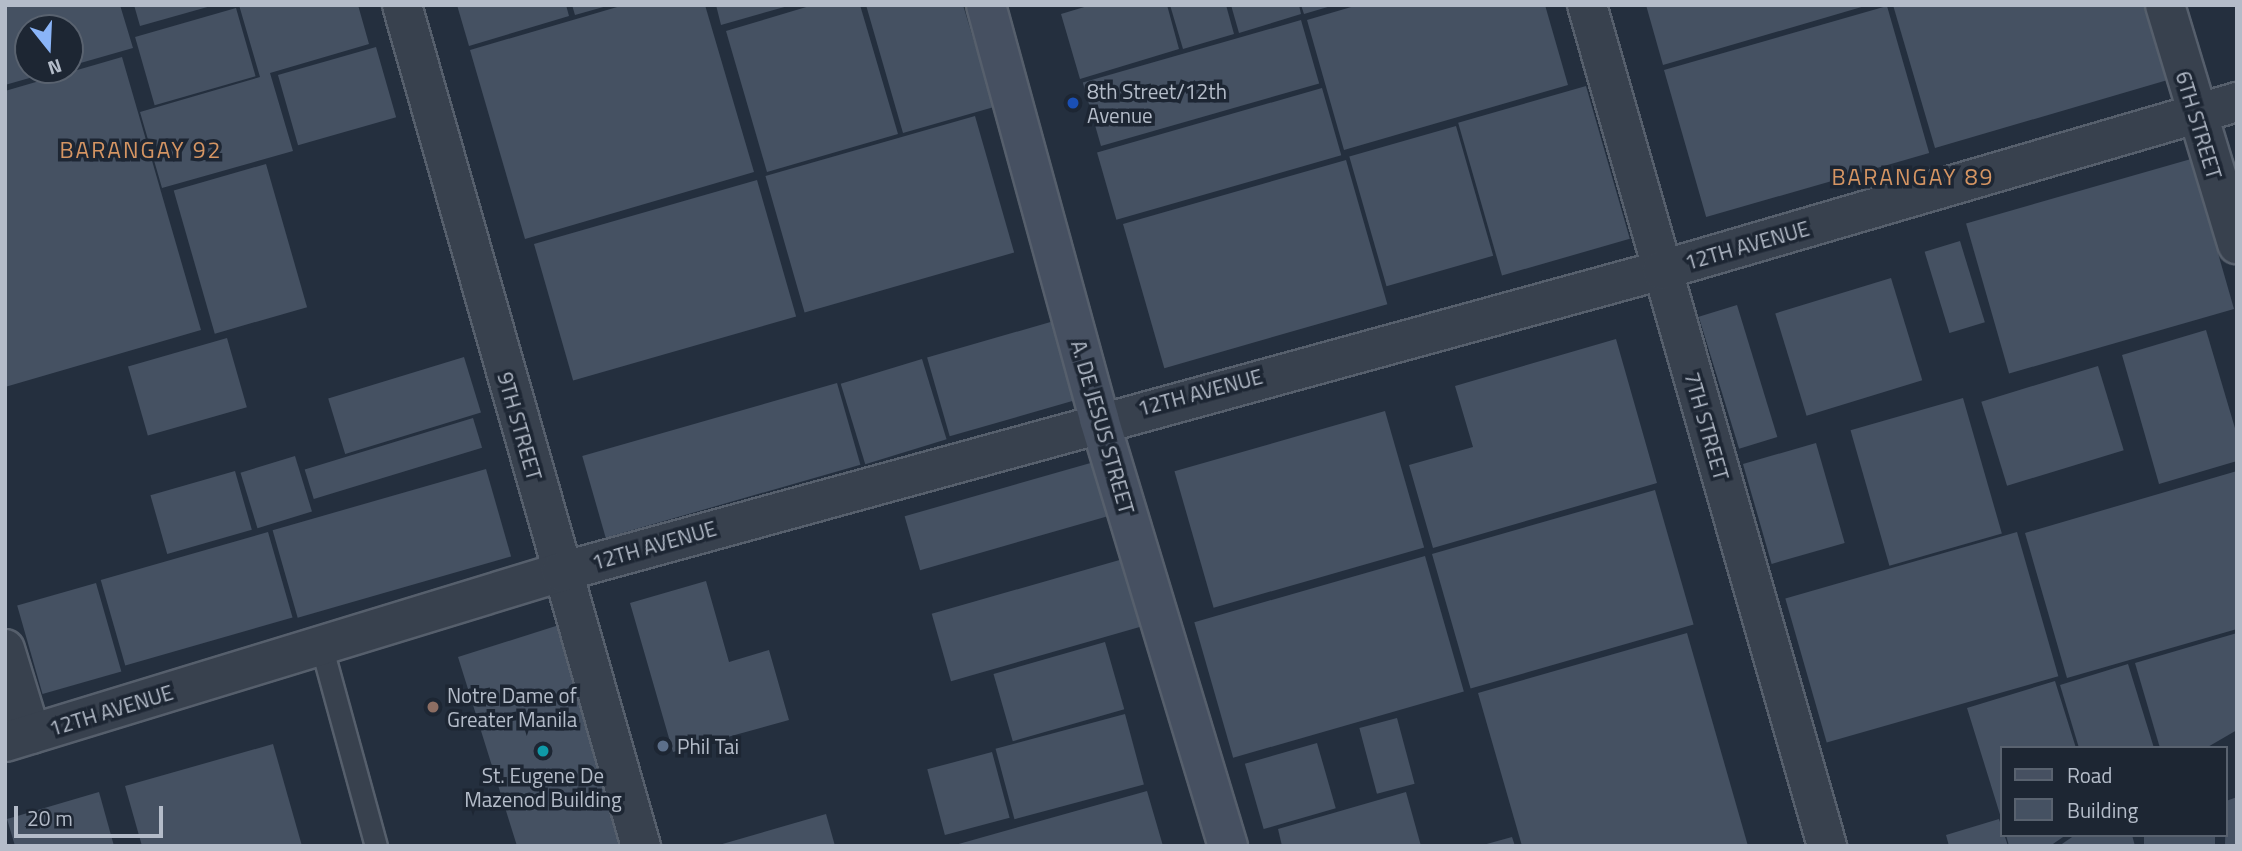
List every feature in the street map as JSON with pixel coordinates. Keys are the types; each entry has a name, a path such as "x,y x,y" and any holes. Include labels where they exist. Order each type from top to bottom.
{"main road":[{"name":"A. DE JESUS STREET","path":"986,5 1099,419 1228,846"}],"street":[{"name":"9TH STREET","path":"402,5 641,846"},
{"name":"7TH STREET","path":"1587,5 1827,846"},
{"name":"6TH STREET","path":"2165,5 2194,114 2237,244"},
{"name":"12TH AVENUE","path":"18,738 561,572 1099,419 1662,270 2237,102"},
{"path":"5,649 18,738"}],"lane":[{"path":"321,645 376,846"}],"building":[{"path":"5,5 120,5 133,48 84,62 84,14 14,14 14,82 5,85"},
{"path":"134,5 211,5 211,6 140,26"},
{"path":"239,5 358,5 369,44 270,73 293,151 162,188 140,112 260,77"},
{"path":"457,5 566,5 569,16 469,46"},
{"path":"572,5 607,5 607,6 575,15"},
{"path":"624,5 705,5 754,172 525,239 470,50"},
{"path":"716,5 788,5 788,6 721,25"},
{"path":"813,5 860,5 898,134 767,172 726,31"},
{"path":"866,5 963,5 994,107 903,133"},
{"path":"1091,5 1167,5 1179,49 1080,79 1061,14"},
{"path":"1170,5 1226,5 1234,34 1183,49"},
{"path":"1231,5 1299,5 1301,14 1239,33"},
{"path":"1301,5 1331,5 1331,6 1304,14"},
{"path":"1358,5 1545,5 1568,85 1344,150 1307,20"},
{"path":"1646,5 1865,5 1865,6 1663,65"},
{"path":"1893,5 2150,5 2171,79 1935,148"},
{"path":"1887,6 1929,153 1706,217 1664,70"},
{"path":"236,8 256,76 155,105 135,37"},
{"path":"1301,20 1319,83 1101,146 1083,83"},
{"path":"376,47 396,117 298,145 278,75"},
{"path":"122,57 201,330 5,387 5,91 29,84 84,84 84,68"},
{"path":"1586,86 1630,239 1502,276 1458,123"},
{"path":"1322,88 1341,155 1116,220 1097,152"},
{"path":"975,116 1014,252 805,313 765,176"},
{"path":"1456,126 1493,256 1387,286 1349,157"},
{"path":"2191,159 2234,309 2009,373 1966,223"},
{"path":"1346,160 1387,304 1164,368 1123,224"},
{"path":"266,164 307,307 215,334 174,190"},
{"path":"757,180 796,316 573,380 534,244"},
{"path":"1960,241 1985,322 1949,333 1925,252"},
{"path":"1891,278 1922,380 1807,416 1775,313"},
{"path":"1737,305 1777,437 1739,449 1699,317"},
{"path":"1054,321 1077,400 950,436 927,357"},
{"path":"2206,330 2237,435 2237,461 2159,484 2122,355"},
{"path":"227,338 247,407 148,436 128,366"},
{"path":"1616,339 1657,483 1433,548 1409,465 1473,447 1455,386"},
{"path":"464,357 481,412 345,454 328,399"},
{"path":"922,359 947,439 865,464 841,384"},
{"path":"2098,366 2124,450 2007,486 1981,402"},
{"path":"837,383 860,465 606,538 582,456"},
{"path":"1963,398 2002,534 1889,566 1851,430"},
{"path":"1385,411 1424,547 1214,608 1174,471"},
{"path":"473,418 482,448 314,499 305,469"},
{"path":"1816,443 1845,543 1772,564 1743,464"},
{"path":"295,456 312,511 257,528 240,473"},
{"path":"1094,462 1109,516 920,570 905,516"},
{"path":"486,469 511,556 298,618 273,530"},
{"path":"235,471 252,530 167,554 150,495"},
{"path":"2237,471 2237,629 2067,678 2025,533"},
{"path":"1655,490 1694,625 1471,689 1432,554"},
{"path":"268,532 293,618 125,666 101,580"},
{"path":"2017,532 2058,676 1827,743 1785,598"},
{"path":"1425,556 1464,692 1233,758 1194,622"},
{"path":"1123,559 1142,626 951,681 932,614"},
{"path":"706,581 729,662 769,650 789,720 673,752 630,603"},
{"path":"96,583 121,671 43,694 17,606"},
{"name":"St. Eugene De Mazenod Building","path":"559,625 626,846 517,846 458,657"},
{"path":"1687,633 1748,846 1522,846 1478,693"},
{"path":"2237,633 2237,730 2209,746 2159,746 2135,663"},
{"path":"1105,642 1124,709 1013,741 993,674"},
{"path":"2128,664 2153,746 2078,746 2060,685"},
{"path":"2055,681 2075,746 2000,746 2000,815 1967,708"},
{"path":"1125,714 1144,785 1014,819 996,749"},
{"path":"1397,718 1415,784 1377,794 1359,728"},
{"path":"1317,743 1336,808 1264,829 1245,764"},
{"path":"273,744 302,846 142,846 125,786"},
{"path":"992,752 1010,818 945,835 927,769"},
{"path":"1147,791 1163,846 955,846 955,845"},
{"path":"99,792 114,846 15,846 7,819"},
{"path":"1406,792 1421,846 1282,846 1278,829"},
{"path":"2237,797 2237,846 2225,846 2225,837 2228,837 2228,800"},
{"path":"826,814 835,846 719,846 719,845"},
{"path":"1999,819 2000,837 2005,837 2008,846 1949,846 1946,835"},
{"path":"1512,837 1515,846 1483,845"},
{"path":"2007,837 2063,837 2050,846 2009,846"},
{"path":"2072,837 2133,837 2135,846 2059,846"},
{"path":"2144,837 2215,837 2215,846 2144,846"}],"place":[{"name":"8th Street/12th Avenue","path":"1073,103"},
{"name":"Notre Dame of Greater Manila","path":"433,707"},
{"name":"Phil Tai","path":"663,746"},
{"name":"St. Eugene De Mazenod Building","path":"543,751"}],"district":[{"name":"BARANGAY 92","path":"141,150"},
{"name":"BARANGAY 89","path":"1913,177"}]}
